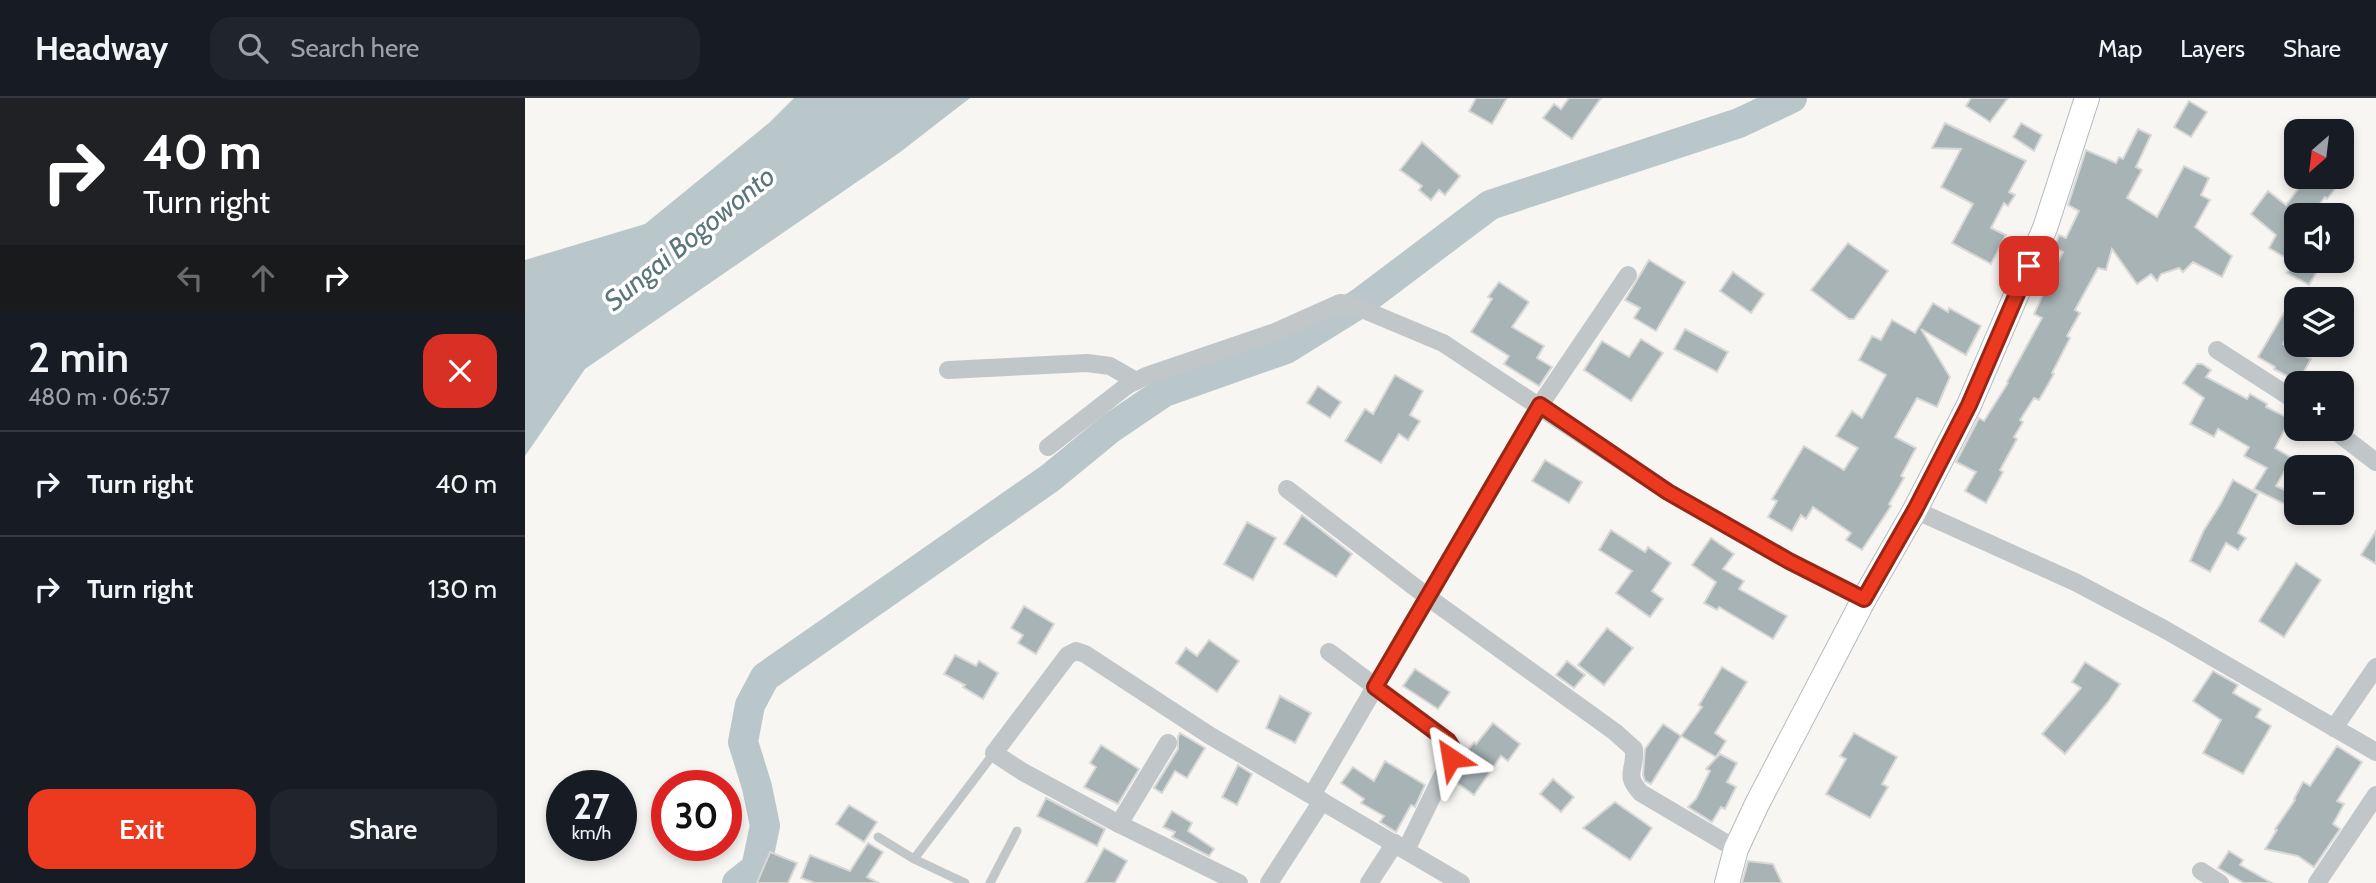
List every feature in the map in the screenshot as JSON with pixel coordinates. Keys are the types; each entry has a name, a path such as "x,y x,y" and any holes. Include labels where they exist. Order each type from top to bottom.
{"main road":[{"path":"1727,883 1737,849 1757,804 1969,405 2039,241 2087,98"}],"street":[{"path":"1269,883 1375,687 1540,405 1628,275"},
{"path":"1048,447 1136,381 1163,369 1275,332 1340,303 1350,304 1443,344 1540,405 1668,492 1789,561 1864,599"},
{"path":"2217,350 2284,393"},
{"path":"948,370 1087,363 1110,366 1136,381"},
{"path":"2349,441 2376,462"},
{"path":"1287,489 1634,749 1635,759 1630,774 1634,786 1641,793 1737,849"},
{"path":"1915,510 2075,582 2164,629 2376,752"},
{"path":"1238,883 1119,824 1023,772 994,752 1068,655 1076,651 1085,654 1209,735 1461,883"},
{"path":"1329,652 1448,741 1453,749 1451,758 1400,846 1369,883"},
{"path":"2334,728 2376,667"},
{"path":"1119,824 1168,743"},
{"path":"2317,883 2376,795"},
{"path":"2201,871 2220,883"}],"lane":[{"path":"914,859 994,752"},
{"path":"990,883 1017,831"},
{"path":"878,837 914,859 965,883"}],"water":[{"name":"Sungai Bogowonto","path":"794,98 970,98 899,153 585,369 525,456 525,260 645,224 770,122"}],"building":[{"path":"1476,98 1507,98 1492,124 1469,111"},
{"path":"1569,98 1601,98 1572,139 1543,118 1554,104 1561,109"},
{"path":"1971,98 2008,98 1990,122 1966,106"},
{"path":"2189,101 2207,112 2191,137 2174,127"},
{"path":"1945,123 2026,161 2009,192 2015,195 2008,206 2004,203 1991,228 2006,235 1991,264 1952,243 1973,204 1941,187 1961,149 1932,148"},
{"path":"2021,123 2042,135 2034,151 2013,137"},
{"path":"2138,129 2151,135 2136,167 2142,170 2127,198 2157,217 2184,166 2209,178 2201,195 2210,200 2195,227 2232,256 2222,277 2193,262 2183,272 2179,268 2161,274 2157,281 2151,274 2137,284 2112,249 2106,270 2098,268 2075,310 2080,313 2067,336 2070,338 2052,373 2054,374 2039,400 2034,398 2020,420 2023,422 2014,437 2017,439 1986,503 1965,491 1976,472 1956,462 1979,418 1984,421 2008,383 2042,318 2034,314 2063,252 2054,247 2059,235 2066,238 2079,211 2068,205 2086,150 2116,163 2119,157 2123,159"},
{"path":"1422,142 1460,176 1445,195 1439,190 1431,200 1419,190 1422,186 1400,170"},
{"path":"2298,189 2335,189 2320,203 2288,203"},
{"path":"2268,191 2284,203 2284,257 2269,248 2276,235 2251,214"},
{"path":"1848,243 1888,271 1854,319 1849,319 1811,290"},
{"path":"1649,260 1685,282 1656,331 1634,318 1640,308 1625,300"},
{"path":"1733,272 1764,294 1751,313 1720,291"},
{"path":"2287,273 2316,273 2309,285"},
{"path":"1499,282 1529,302 1512,327 1544,346 1537,358 1552,367 1539,386 1504,364 1509,356 1471,332 1492,299 1488,297"},
{"path":"1933,303 1948,312 1949,308 1981,326 1966,355 1921,329 1950,377 1937,407 1917,398 1895,437 1916,448 1901,476 1904,478 1889,504 1891,506 1862,550 1846,540 1851,533 1813,507 1806,519 1801,515 1792,531 1768,517 1777,501 1772,499 1804,446 1844,470 1858,448 1836,436 1852,411 1862,418 1886,375 1859,360 1872,336 1881,340 1892,320 1915,333"},
{"path":"2284,313 2284,357 2311,359 2304,371 2284,371 2284,374 2258,357"},
{"path":"1685,329 1728,352 1717,372 1674,349"},
{"path":"1641,339 1663,353 1631,401 1584,370 1602,341 1629,357"},
{"path":"2197,364 2202,364 2211,370 2206,377 2247,399 2250,394 2267,404 2266,407 2284,416 2284,431 2275,448 2287,455 2284,455 2284,472 2276,486 2284,490 2284,504 2254,489 2267,468 2244,456 2249,447 2218,429 2214,437 2190,424 2204,398 2183,383"},
{"path":"1395,375 1423,391 1410,415 1420,421 1408,440 1399,434 1381,463 1345,441 1365,409 1373,414"},
{"path":"1318,386 1341,402 1330,418 1307,403"},
{"path":"1545,460 1582,482 1569,503 1532,481"},
{"path":"2233,480 2258,494 2238,533 2246,538 2238,550 2226,543 2210,572 2190,561 2204,530"},
{"path":"1302,515 1352,554 1336,577 1284,544"},
{"path":"1247,522 1276,538 1253,580 1224,564"},
{"path":"1611,530 1645,552 1648,547 1671,563 1652,591 1663,599 1650,617 1616,593 1632,571 1599,550"},
{"path":"2376,531 2376,564 2361,555"},
{"path":"1711,538 1734,554 1723,569 1744,581 1739,589 1787,616 1773,639 1719,607 1717,610 1704,603 1716,582 1692,565"},
{"path":"2296,563 2321,580 2284,637 2259,621"},
{"path":"1024,606 1054,624 1036,654 1018,643 1023,635 1011,628"},
{"path":"1607,628 1633,648 1604,685 1578,665"},
{"path":"1209,640 1239,661 1217,692 1176,663 1186,648 1197,656"},
{"path":"955,655 976,666 979,661 998,673 983,699 944,674"},
{"path":"1567,661 1585,675 1574,688 1556,675"},
{"path":"2085,662 2120,684 2065,754 2042,734 2081,688 2072,682"},
{"path":"1722,667 1747,682 1715,733 1726,741 1716,757 1681,736 1702,707 1699,705"},
{"path":"1415,669 1450,692 1438,709 1403,686"},
{"path":"2213,671 2238,685 2233,693 2261,709 2256,717 2271,726 2243,774 2203,753 2221,720 2193,701"},
{"path":"1280,696 1311,713 1295,743 1266,728"},
{"path":"1493,723 1520,744 1508,761 1501,756 1474,795 1453,780 1462,759"},
{"path":"1663,724 1681,736 1651,784 1645,781 1643,775 1645,749"},
{"path":"1180,733 1205,748 1187,778 1175,771 1162,793 1154,788 1178,749"},
{"path":"1854,733 1897,757 1882,784 1888,787 1870,818 1826,794 1846,759 1840,756"},
{"path":"1101,745 1139,769 1118,804 1084,787 1096,767 1090,763"},
{"path":"2337,746 2362,762 2337,801 2344,804 2333,824 2340,829 2314,867 2298,856 2265,849 2303,782 2310,786"},
{"path":"1720,754 1737,763 1727,782 1736,787 1725,809 1721,807 1712,822 1688,807 1696,799 1710,771 1706,769"},
{"path":"1385,761 1425,785 1415,807 1411,805 1396,832 1380,822 1384,816 1361,803 1364,799 1341,783 1353,767 1374,781"},
{"path":"1238,765 1252,774 1237,805 1222,797"},
{"path":"1553,779 1574,797 1561,812 1540,794"},
{"path":"1046,798 1105,829 1097,846 1037,816"},
{"path":"1615,802 1652,828 1630,860 1583,828"},
{"path":"849,805 877,822 864,842 836,824"},
{"path":"1172,811 1192,823 1188,831 1214,849 1209,856 1172,837 1175,832 1163,827"},
{"path":"868,843 883,852 867,877 879,883 815,883 801,878 810,855 850,871"},
{"path":"1104,848 1127,861 1115,883 1085,883"},
{"path":"2229,851 2243,860 2240,865 2272,883 2244,883 2218,868"},
{"path":"770,852 797,863 788,883 757,883"},
{"path":"1748,861 1773,864 1782,883 1742,883"}],"waterway":[{"path":"737,883 756,868 765,826 757,787 743,742 750,705 765,677 1050,478 1111,428 1164,392 1286,349 1360,303 1490,205 1739,123 1792,98"}],"route":[{"path":"1451,758 1453,749 1448,741 1375,687 1540,405 1668,492 1789,561 1864,599 1915,510 1969,405 2029,266"}]}
